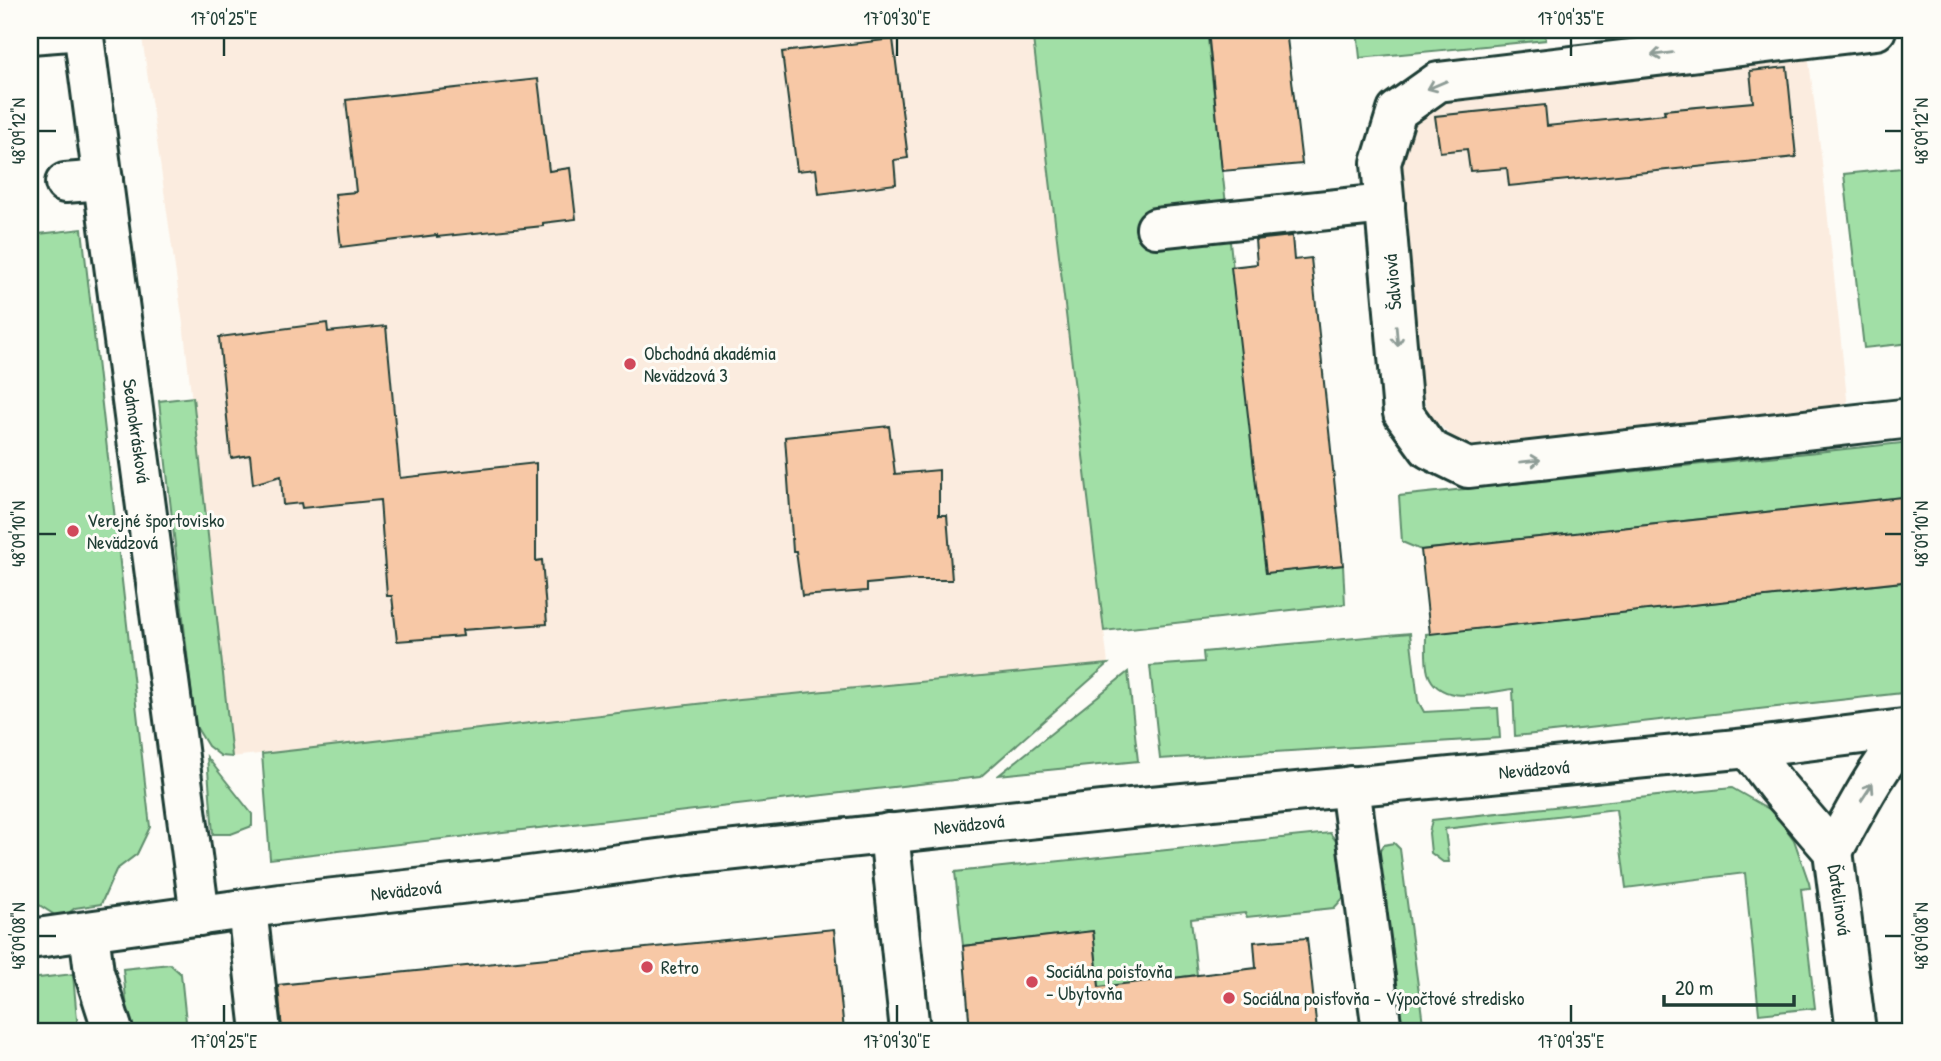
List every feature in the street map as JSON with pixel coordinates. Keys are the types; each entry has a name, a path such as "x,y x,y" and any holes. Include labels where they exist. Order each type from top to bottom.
{"street":[{"path":"30,34 83,30"},
{"name":"Sedmokrásková","path":"83,30 200,916"},
{"name":"Šalviová","path":"1876,30 1438,82 1397,111 1381,163 1403,413 1430,449 1468,468 1911,418"},
{"path":"65,183 103,180"},
{"path":"1156,228 1385,204"},
{"name":"Nevädzová","path":"30,939 247,909 889,832 1748,748 1911,729"},
{"name":"Ďatelinová","path":"1833,851 1860,802 1911,729"},
{"name":"Ďatelinová","path":"1748,748 1833,851 1856,1031"},
{"path":"1350,786 1382,1031"},
{"path":"889,832 910,1031"},
{"path":"247,909 261,1031"},
{"path":"89,932 94,972 113,1031"}],"shaded area":[{"name":"Obchodná akadémia Nevädzová 3","path":"141,30 1032,30 1108,664 740,699 232,757 184,331"},
{"path":"1808,54 1848,408 1477,448 1451,436 1429,414 1421,390 1392,179 1398,137 1429,102"}],"green space":[{"path":"1032,30 1207,30 1266,573 1343,565 1345,604 1104,631"},
{"path":"1357,30 1544,30 1546,40 1360,58"},
{"path":"1911,167 1911,343 1864,348 1844,174"},
{"name":"Verejné športovisko Nevädzová","path":"82,229 150,827 137,854 116,870 101,904 75,908 61,919 30,899 30,235"},
{"path":"193,397 232,757 221,756 208,746 195,725 159,401"},
{"path":"1911,442 1911,496 1421,550 1402,542 1399,496"},
{"path":"1911,581 1911,692 1515,736 1513,689 1453,694 1434,684 1427,669 1426,634"},
{"path":"1410,633 1418,701 1424,712 1498,708 1500,738 1160,759 1150,666 1204,662 1203,652"},
{"path":"1108,664 980,777 270,859 262,754 740,699"},
{"path":"1128,672 1138,761 999,775"},
{"path":"207,757 252,814 252,826 231,834 213,834"},
{"path":"1732,788 1774,812 1794,840 1810,888 1801,889 1815,1008 1759,1014 1745,873 1626,888 1616,809 1445,829 1449,862 1443,862 1431,853 1429,833 1432,820"},
{"path":"1330,833 1341,848 1347,894 1334,908 1247,917 1245,913 1191,919 1197,975 1142,982 1148,1031 1104,1031 1093,931 963,946 955,872"},
{"path":"1394,843 1400,849 1424,1031 1403,1031 1379,852 1384,845"},
{"path":"170,964 181,974 187,1031 133,1031 127,1009 123,969"},
{"path":"73,974 78,1031 30,1031 30,979"}],"building":[{"path":"1208,30 1286,30 1302,164 1222,171"},
{"path":"893,39 908,158 894,160 896,184 819,194 816,169 797,171 782,52"},
{"path":"1787,67 1796,157 1509,186 1507,168 1470,171 1467,149 1440,152 1435,116 1545,105 1547,126 1665,114 1664,110 1753,102 1750,71"},
{"path":"538,79 549,171 570,168 576,219 543,223 543,226 341,247 335,194 356,192 346,100"},
{"path":"1292,236 1294,260 1311,258 1343,565 1266,573 1231,267 1257,264 1255,240"},
{"path":"327,323 328,332 386,326 400,478 536,463 536,561 542,560 547,624 462,630 463,636 397,641 392,596 387,596 380,500 302,508 301,503 283,505 281,476 253,484 250,455 231,458 219,337"},
{"path":"889,426 895,474 939,470 939,515 947,515 952,580 867,584 867,591 802,596 796,551 793,551 785,437"},
{"path":"1911,496 1911,581 1430,634 1421,550"},
{"name":"Retro","path":"834,929 844,1031 282,1031 278,985"},
{"path":"1093,931 1099,987 1256,968 1254,942 1307,938 1317,1031 970,1031 963,946"}],"place":[{"name":"Obchodná akadémia Nevädzová 3","path":"630,364"},
{"name":"Verejné športovisko Nevädzová","path":"73,531"},
{"name":"Retro","path":"647,967"},
{"name":"Sociálna poisťovňa - Ubytovňa","path":"1032,982"},
{"name":"Sociálna poisťovňa - Výpočtové stredisko","path":"1229,998"}]}
